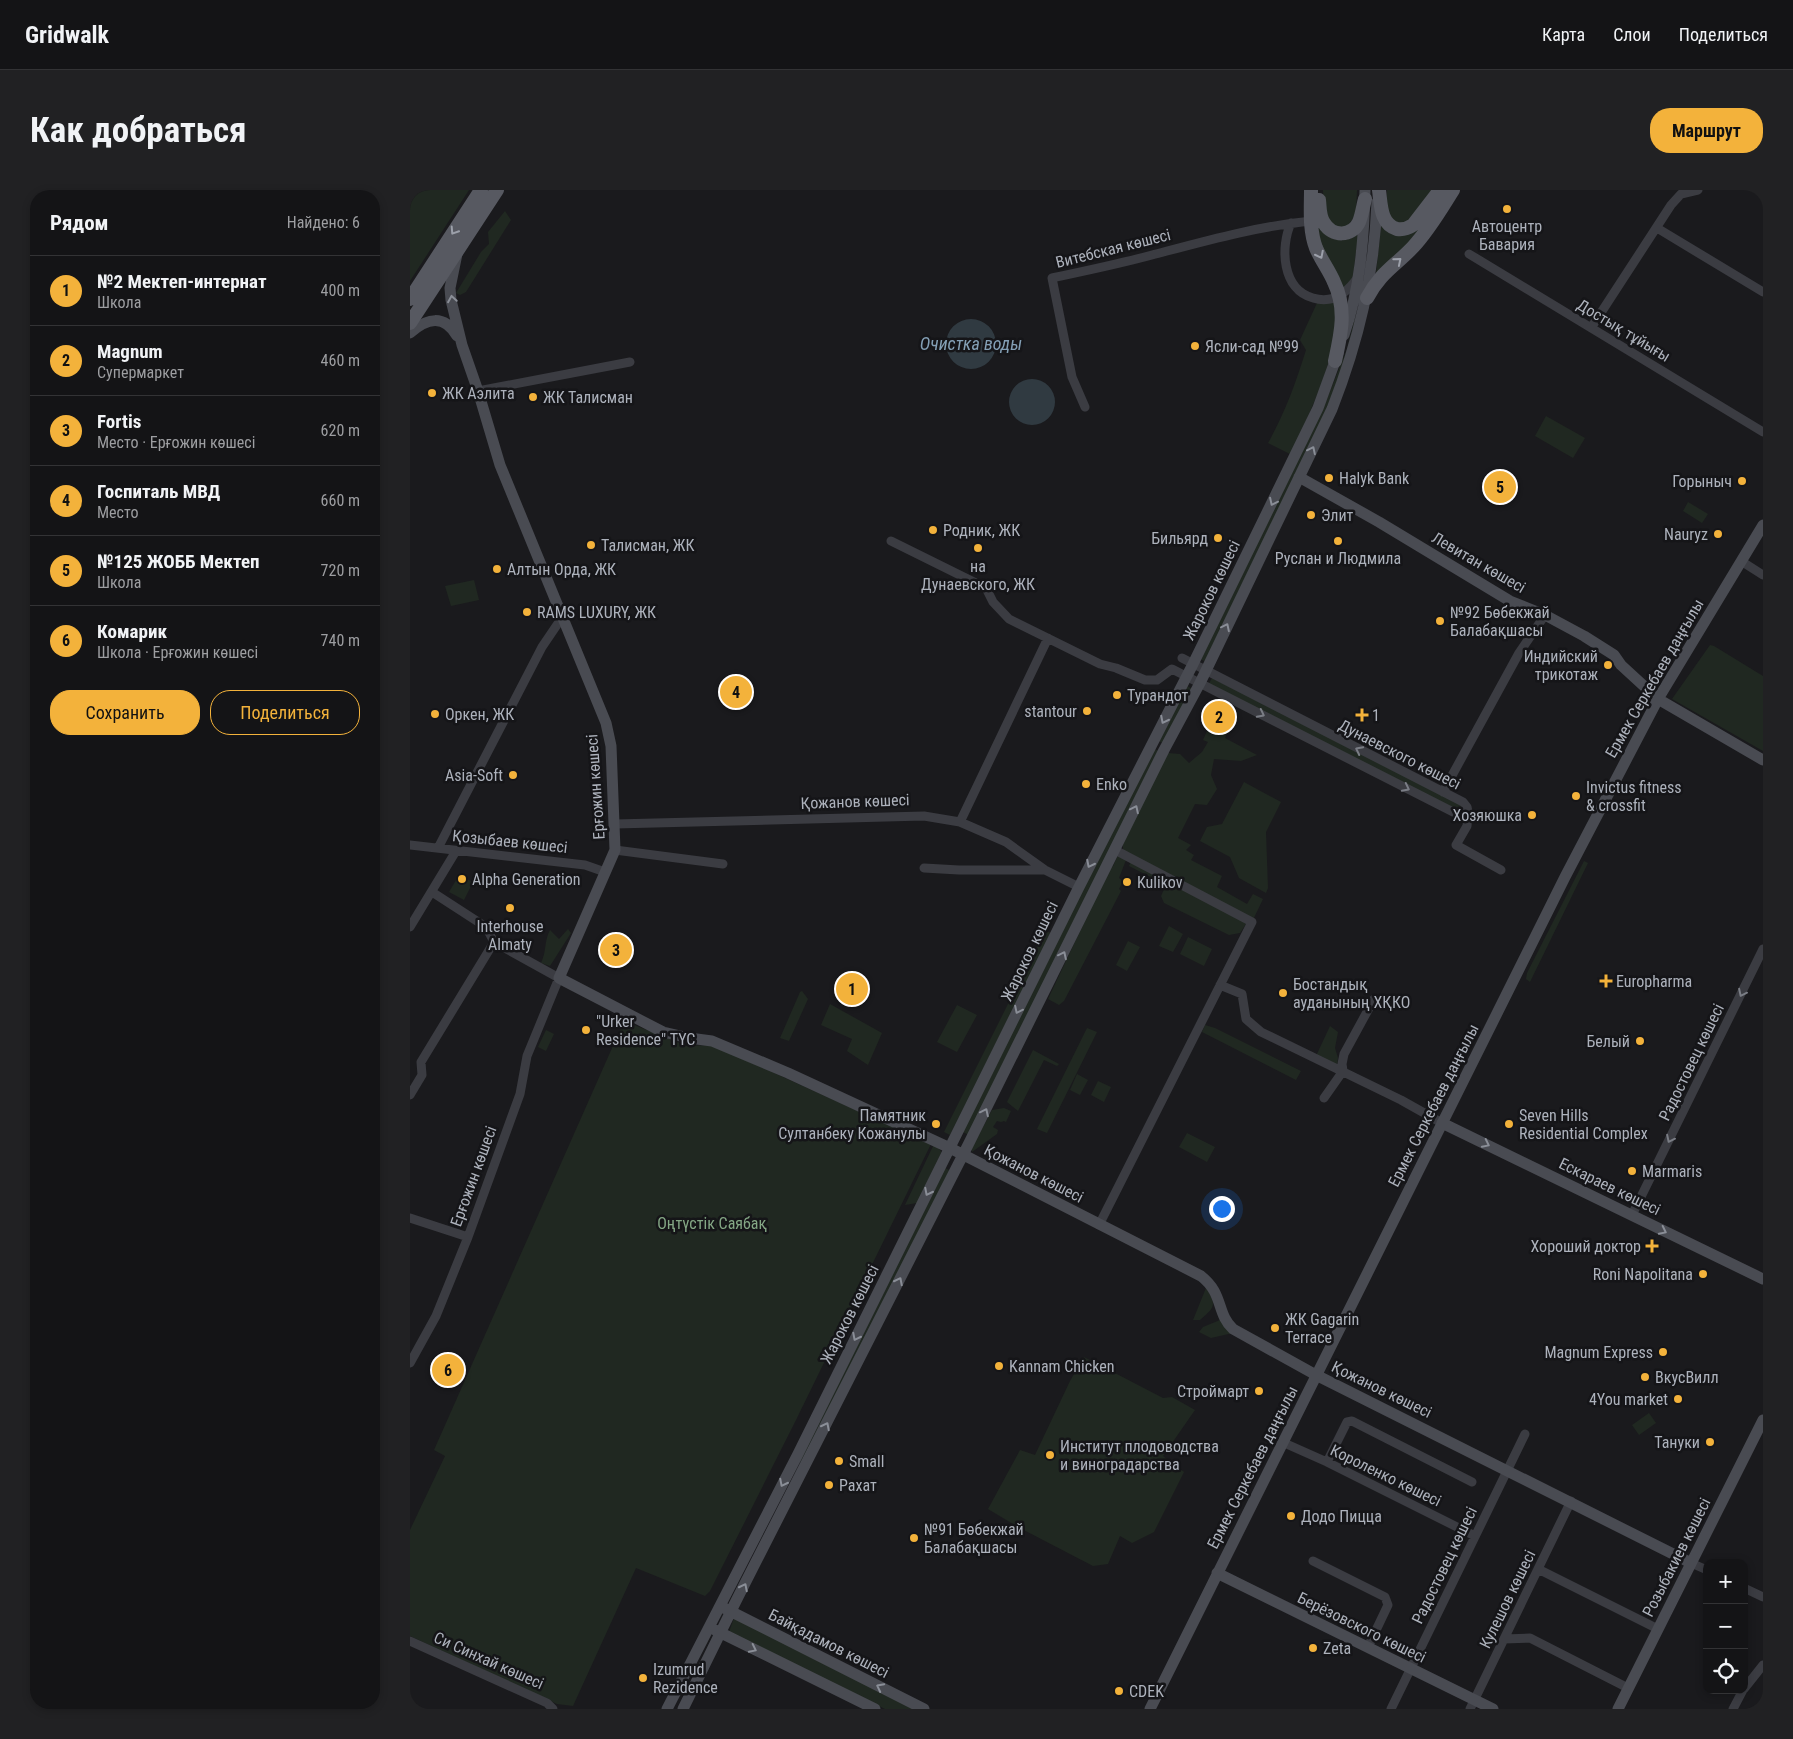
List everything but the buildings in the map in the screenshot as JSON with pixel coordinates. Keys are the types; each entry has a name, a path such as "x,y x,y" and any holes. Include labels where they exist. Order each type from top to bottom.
{"main road":[{"path":"410,299 481,190"},
{"path":"410,323 497,190"},
{"path":"1311,190 1312,221 1316,247 1339,296 1343,324 1335,361"},
{"path":"1319,190 1322,220 1328,229 1339,233 1352,231 1356,227 1359,222 1365,194"},
{"path":"1379,190 1383,218 1387,224 1399,230 1407,229 1412,225 1440,190"},
{"path":"1367,298 1379,277 1414,246 1453,190"}],"street":[{"name":"Жароков көшесі","path":"683,1709 963,1155 1164,750 1200,683 1332,409 1348,368 1367,298 1379,190"},
{"path":"1591,328 1671,205 1681,194 1698,190"},
{"name":"Жароков көшесі","path":"667,1709 950,1148 1079,887 1193,664 1307,432 1318,408 1349,321 1359,277 1365,194"},
{"name":"Витебская көшесі","path":"1085,407 1072,377 1052,278 1291,222 1312,221"},
{"path":"1291,222 1287,233 1285,250 1290,279 1295,288 1308,296 1328,300 1346,291 1359,277"},
{"path":"1657,228 1763,292"},
{"name":"Ерғожин көшесі","path":"410,1364 436,1316 468,1237 520,1094 527,1056 615,850 611,746 606,723 500,465 462,345 450,288 458,252"},
{"name":"Достық тұйығы","path":"1469,254 1763,432"},
{"name":"Ерғожин көшесі","path":"410,334 424,323 438,321 452,328 462,345"},
{"path":"478,391 630,362"},
{"name":"Левитан көшесі","path":"1299,477 1510,600 1545,615 1584,636 1614,655 1621,665 1658,699 1763,760"},
{"name":"Ермек Серкебаев даңғылы","path":"1150,1709 1565,877 1658,699 1763,525"},
{"path":"891,541 986,588 993,602 1008,619 1048,638 960,822"},
{"path":"1741,561 1763,575"},
{"path":"1443,792 1519,653 1545,615"},
{"path":"438,848 542,647 563,616"},
{"name":"Дунаевского көшесі","path":"1048,638 1100,664 1116,668 1145,680 1156,680 1172,669 1175,670 1459,815 1464,815 1468,812 1463,802 1182,658"},
{"path":"1152,744 1164,750"},
{"path":"1468,812 1467,826 1456,845 1501,870"},
{"name":"Қожанов көшесі","path":"615,824 924,816 960,822 1006,842 1045,870 1079,887"},
{"name":"Қозыбаев көшесі","path":"410,845 585,864 605,872"},
{"path":"410,928 456,850"},
{"path":"615,850 723,864"},
{"path":"1099,1224 1252,922 1115,850"},
{"path":"924,868 1045,870"},
{"path":"432,892 486,926 494,942 663,1032 689,1038 712,1040 950,1148"},
{"path":"410,1095 422,1075 421,1062 494,942"},
{"name":"Радостовец көшесі","path":"1632,1215 1763,949"},
{"path":"1220,984 1242,994 1246,1019 1254,1027 1401,1100 1442,1123"},
{"path":"1324,1098 1343,1071 1344,1054 1374,998"},
{"name":"Ескараев көшесі","path":"1442,1123 1763,1279"},
{"name":"Қожанов көшесі","path":"950,1148 1201,1276 1210,1282 1215,1290 1225,1318 1233,1329 1316,1375 1508,1469 1703,1568"},
{"path":"410,1218 468,1237"},
{"name":"Розыбакиев көшесі","path":"1618,1709 1763,1420"},
{"path":"1327,1462 1347,1422 1352,1421 1472,1482"},
{"name":"Радостовец көшесі","path":"1391,1709 1525,1434"},
{"name":"Короленко көшесі","path":"1282,1442 1327,1462 1475,1536"},
{"path":"792,1463 804,1470"},
{"name":"Кулешов көшесі","path":"1472,1704 1571,1501"},
{"path":"1313,1561 1386,1597 1388,1605 1368,1647"},
{"path":"1538,1568 1658,1629"},
{"name":"Берёзовского көшесі","path":"1217,1573 1411,1668 1472,1704 1493,1709"},
{"path":"1748,1590 1763,1598"},
{"name":"Байқадамов көшесі","path":"720,1606 924,1709"},
{"path":"709,1627 875,1709"},
{"path":"1504,1639 1530,1638 1628,1688"},
{"name":"Си Синхай көшесі","path":"410,1641 547,1703 553,1709"},
{"path":"1748,1684 1763,1665"},
{"path":"1733,1709 1741,1694"}],"green space":[{"path":"410,190 469,190 410,281"},
{"path":"1316,190 1323,232 1331,238 1340,240 1349,239 1358,234 1353,278 1344,288 1318,243"},
{"path":"1323,190 1357,190 1356,214 1347,227 1333,228 1324,211"},
{"path":"1387,190 1436,190 1405,224 1393,222 1386,209"},
{"path":"1445,190 1422,230 1376,274 1381,226 1395,233"},
{"path":"505,211 511,220 466,292 460,295 456,293 481,252 489,244 488,232"},
{"path":"1337,302 1335,344 1320,388 1292,455 1268,443 1285,409 1298,374 1306,350 1300,340 1317,303"},
{"path":"1355,317 1349,351 1325,413 1205,661 1199,659 1322,411 1347,349"},
{"path":"1546,416 1585,438 1573,458 1535,436"},
{"path":"1688,502 1708,514 1702,523 1683,511"},
{"path":"474,580 479,600 451,606 445,586"},
{"path":"1710,645 1763,676 1763,751 1672,699"},
{"path":"1212,678 1463,802 1464,815 1208,685"},
{"path":"1183,683 1195,691 1167,745 1154,739"},
{"path":"1210,724 1227,733 1225,738 1257,755 1241,761 1214,759 1211,775 1217,789 1207,805 1195,804 1178,838 1191,845 1186,850 1194,855 1191,860 1222,876 1217,887 1247,904 1253,894 1263,899 1252,922 1248,921 1240,933 1229,935 1164,903 1161,896 1166,885 1129,866 1132,859 1123,850 1123,841 1168,753 1180,754 1189,763 1202,752 1208,742 1203,740"},
{"path":"1150,747 1163,753 973,1137 959,1130"},
{"path":"1244,782 1281,802 1266,832 1268,888 1266,893 1239,878 1230,857 1200,841 1207,827 1222,824"},
{"path":"1118,855 1126,860 1119,878 1123,881 1119,889 1121,891 1064,1001 1059,1005 1048,999 1109,870"},
{"path":"1584,861 1588,863 1530,982 1526,979 1527,973"},
{"path":"459,875 473,882 464,900 449,892"},
{"path":"1169,926 1183,934 1173,952 1159,946"},
{"path":"568,929 571,933 550,966 541,963 550,930 559,939"},
{"path":"1045,930 1051,933 950,1135 944,1132"},
{"path":"1188,937 1212,949 1204,966 1180,954"},
{"path":"1128,941 1140,947 1127,971 1116,965"},
{"path":"802,991 808,999 789,1041 780,1038 800,992"},
{"path":"830,1004 882,1033 868,1065 847,1051 852,1039 821,1025"},
{"path":"957,1005 977,1015 957,1052 937,1042"},
{"name":"Оңтүстік Саябақ","path":"624,1021 687,1046 712,1045 931,1144 710,1591 705,1596 636,1568 573,1706 557,1704 410,1636 410,1530 445,1456 434,1450"},
{"path":"1205,1025 1215,1028 1301,1071 1296,1080 1202,1032"},
{"path":"1330,1026 1338,1032 1335,1048 1338,1058 1337,1065 1316,1056"},
{"path":"1087,1028 1097,1032 1047,1133 1037,1129"},
{"path":"546,1030 554,1034 546,1051 538,1047"},
{"path":"1033,1050 1059,1064 1057,1066 1044,1060 1018,1111 1007,1102"},
{"path":"1077,1074 1088,1080 1080,1095 1070,1090"},
{"path":"1098,1081 1111,1087 1104,1102 1091,1095"},
{"path":"1004,1108 1011,1111 1006,1122 997,1121 993,1127 998,1130 997,1134 972,1152 972,1148 992,1110"},
{"path":"1187,1133 1215,1147 1207,1162 1179,1147"},
{"path":"934,1144 941,1153 917,1203 905,1205"},
{"path":"943,1167 951,1171 801,1462 798,1461"},
{"path":"1206,1288 1212,1298 1213,1306 1200,1320 1193,1320"},
{"path":"1220,1320 1233,1333 1211,1338 1199,1332 1203,1327"},
{"path":"1084,1357 1163,1398 1172,1397 1195,1410 1163,1456 1184,1472 1154,1532 1132,1543 1120,1536 1108,1564 1093,1566 1018,1527 988,1509 1020,1450 1035,1455 1070,1381"},
{"path":"1649,1413 1656,1423 1639,1435 1632,1425"},
{"path":"735,1615 919,1709 885,1709 729,1632"}],"water":[{"name":"Очистка воды","path":"971,319 980,321 991,330 996,344 994,353 985,364 971,369 962,367 951,358 946,344 948,335 957,324"},
{"name":"Очистка воды","path":"1027,379 1037,379 1049,385 1054,393 1054,411 1049,419 1041,424 1027,425 1019,422 1012,415 1009,407 1009,397 1012,389 1019,382"}],"place":[{"name":"Автоцентр Бавария","path":"1507,209"},
{"name":"Ясли-сад №99","path":"1195,346"},
{"name":"ЖК Аэлита","path":"432,393"},
{"name":"ЖК Талисман","path":"533,397"},
{"name":"Halyk Bank","path":"1329,478"},
{"name":"Горыныч","path":"1742,481"},
{"name":"№125 ЖОББ Мектеп","path":"1500,487"},
{"name":"Элит","path":"1311,515"},
{"name":"Родник, ЖК","path":"933,530"},
{"name":"Nauryz","path":"1718,534"},
{"name":"Бильярд","path":"1218,538"},
{"name":"Руслан и Людмила","path":"1338,541"},
{"name":"Талисман, ЖК","path":"591,545"},
{"name":"на Дунаевского, ЖК","path":"978,548"},
{"name":"Алтын Орда, ЖК","path":"497,569"},
{"name":"RAMS LUXURY, ЖК","path":"527,612"},
{"name":"№92 Бөбекжай Балабақшасы","path":"1440,621"},
{"name":"Индийский трикотаж","path":"1608,665"},
{"name":"Госпиталь МВД","path":"736,692"},
{"name":"Турандот","path":"1117,695"},
{"name":"stantour","path":"1087,711"},
{"name":"Оркен, ЖК","path":"435,714"},
{"name":"1","path":"1362,715"},
{"name":"Magnum","path":"1219,717"},
{"name":"Asia-Soft","path":"513,775"},
{"name":"Enko","path":"1086,784"},
{"name":"Invictus fitness & crossfit","path":"1576,796"},
{"name":"Хозяюшка","path":"1532,815"},
{"name":"Alpha Generation","path":"462,879"},
{"name":"Kulikov","path":"1127,882"},
{"name":"Interhouse Almaty","path":"510,908"},
{"name":"Fortis","path":"616,950"},
{"name":"Europharma","path":"1606,981"},
{"name":"№2 Мектеп-интернат","path":"852,989"},
{"name":"Бостандық ауданының ХҚКО","path":"1283,993"},
{"name":"\"Urker Residence\" ТҮС","path":"586,1030"},
{"name":"Белый","path":"1640,1041"},
{"name":"Памятник Султанбеку Кожанулы","path":"936,1124"},
{"name":"Seven Hills Residential Complex","path":"1509,1124"},
{"name":"Marmaris","path":"1632,1171"},
{"name":"Хороший доктор","path":"1652,1246"},
{"name":"Roni Napolitana","path":"1703,1274"},
{"name":"ЖК Gagarin Terrace","path":"1275,1328"},
{"name":"Magnum Express","path":"1663,1352"},
{"name":"Kannam Chicken","path":"999,1366"},
{"name":"Комарик","path":"448,1370"},
{"name":"ВкусВилл","path":"1645,1377"},
{"name":"Строймарт","path":"1259,1391"},
{"name":"4You market","path":"1678,1399"},
{"name":"Тануки","path":"1710,1442"},
{"name":"Институт плодоводства и виноградарства","path":"1050,1455"},
{"name":"Small","path":"839,1461"},
{"name":"Рахат","path":"829,1485"},
{"name":"Додо Пицца","path":"1291,1516"},
{"name":"№91 Бөбекжай Балабақшасы","path":"914,1538"},
{"name":"Zeta","path":"1313,1648"},
{"name":"Izumrud Rezidence","path":"643,1678"},
{"name":"CDEK","path":"1119,1691"}]}
